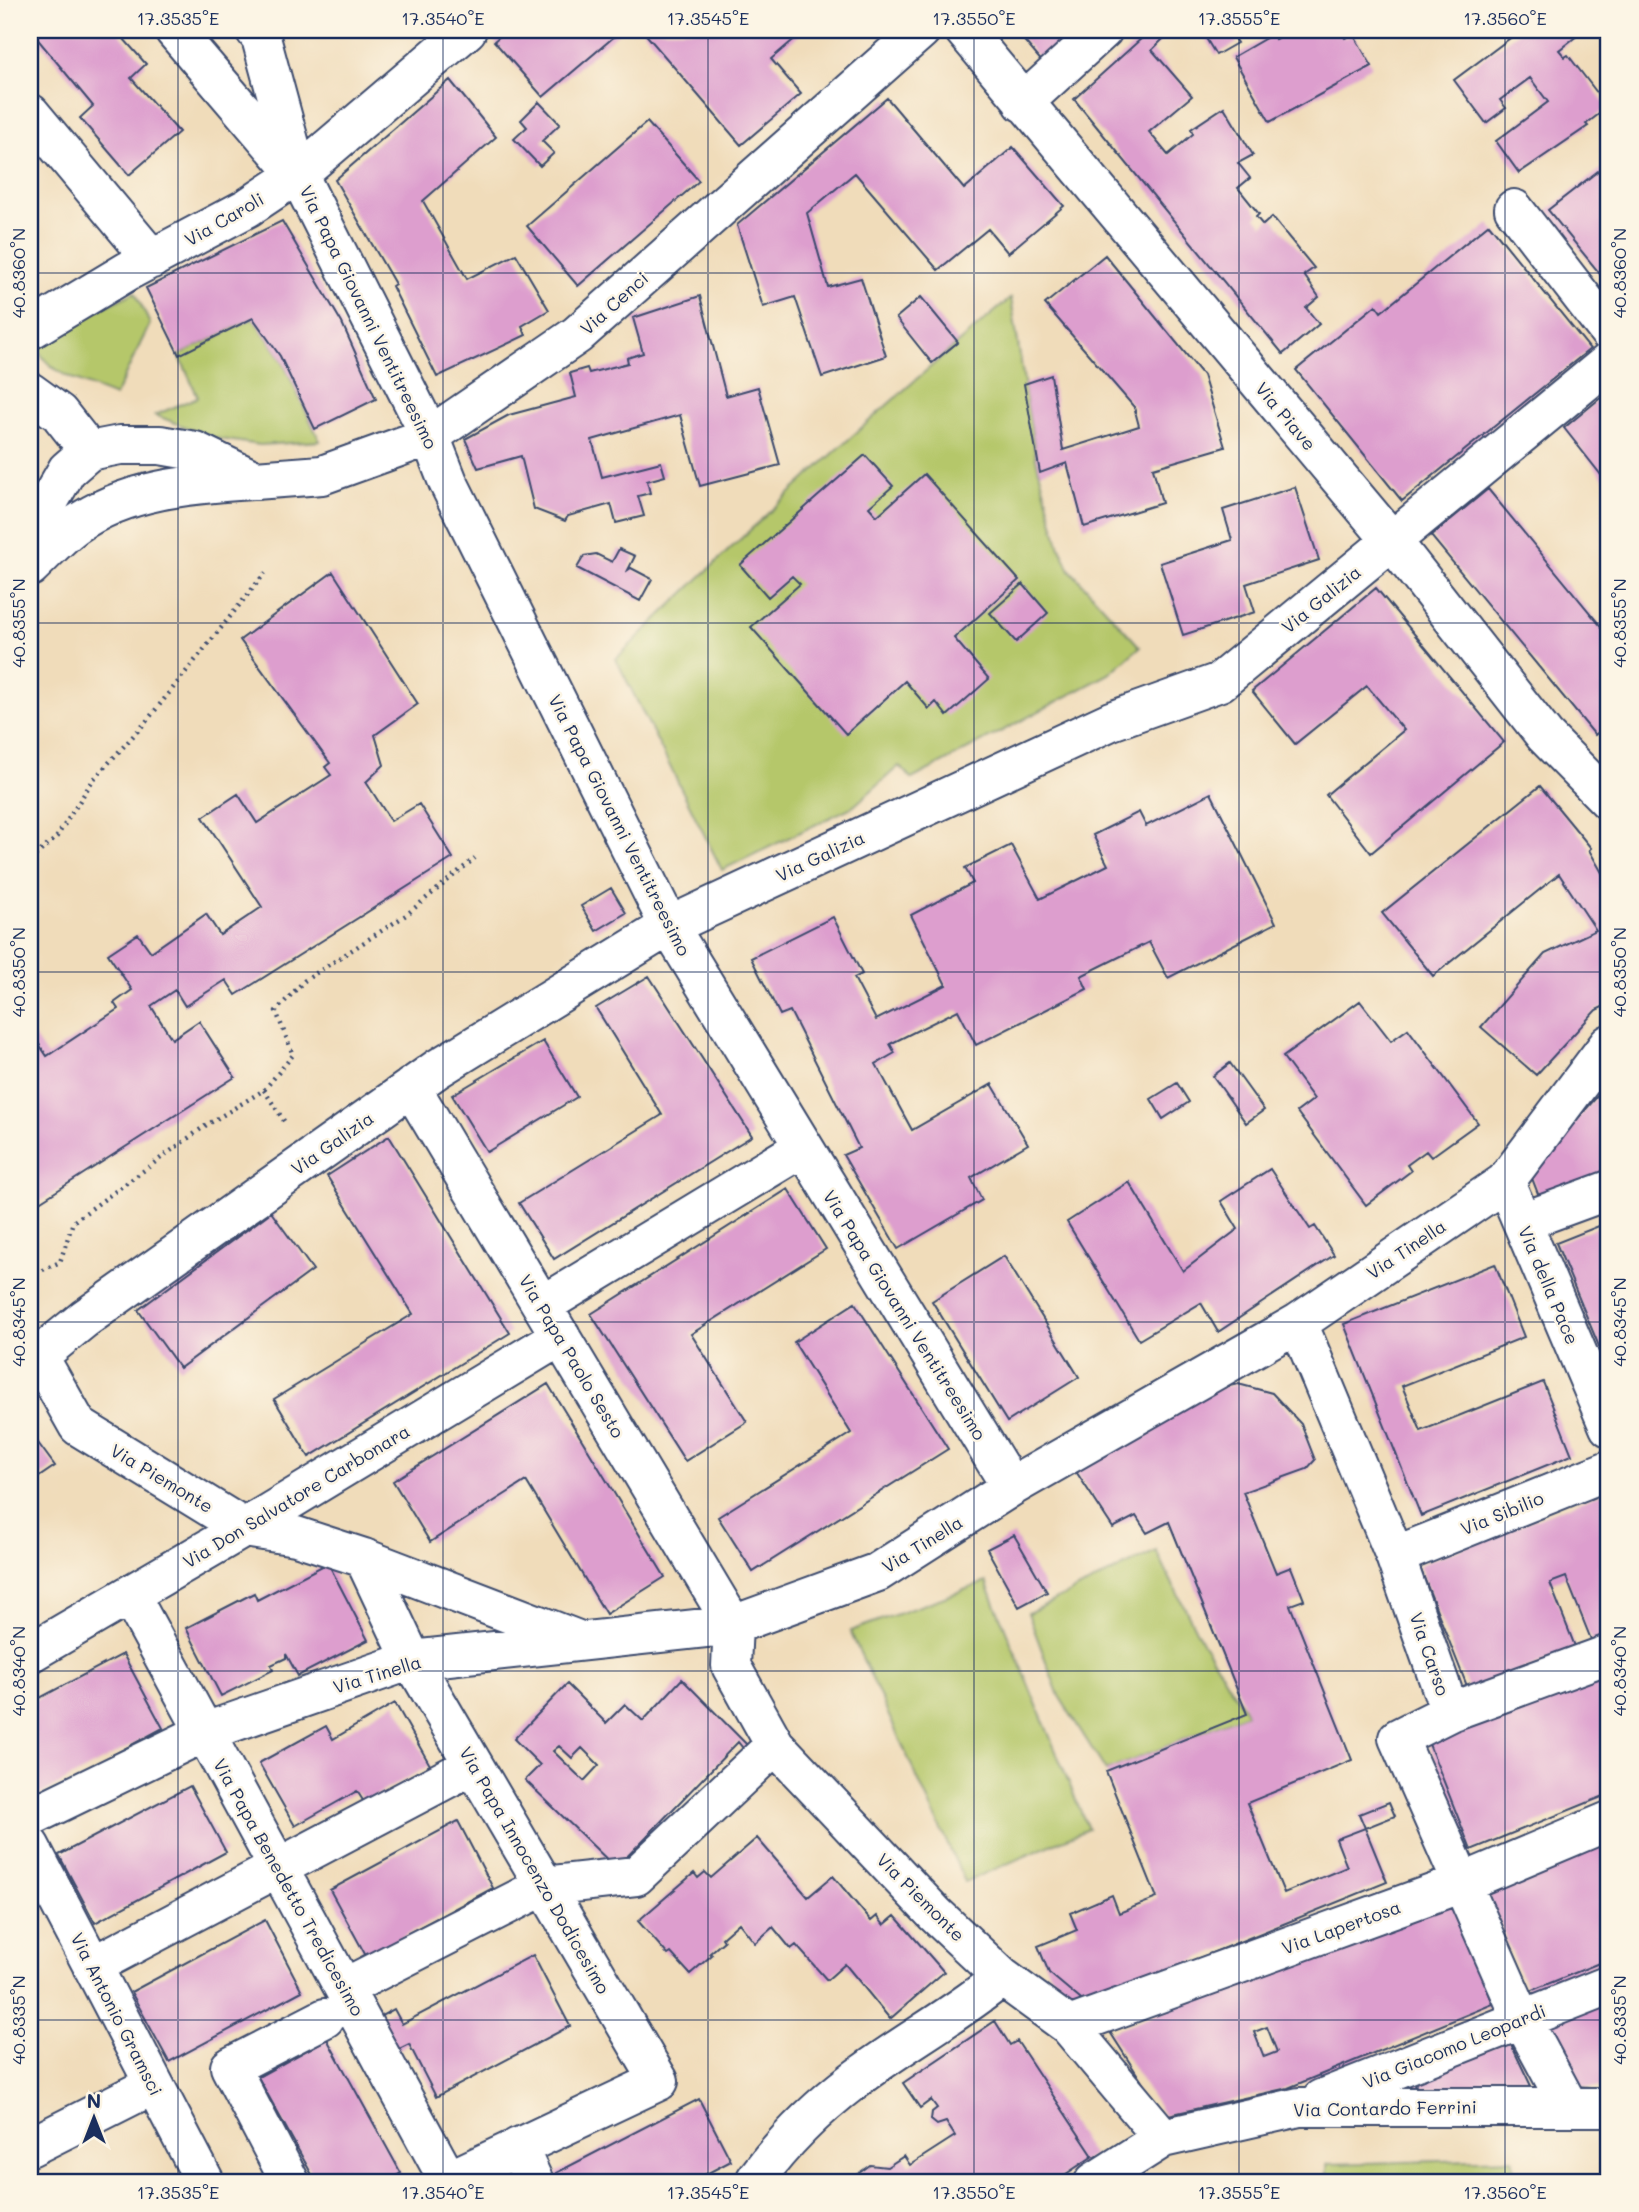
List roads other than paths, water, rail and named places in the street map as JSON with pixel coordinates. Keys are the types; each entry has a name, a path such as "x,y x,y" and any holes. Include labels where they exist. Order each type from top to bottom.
{"street":[{"path":"174,30 298,174"},
{"path":"255,30 261,38 298,174"},
{"name":"Via Caroli","path":"30,330 152,259 247,208 298,174 467,30"},
{"name":"Via Cenci","path":"30,567 75,526 125,500 181,485 322,475 430,436 577,335 921,30"},
{"name":"Via Piave","path":"964,30 1392,541 1545,736 1609,801"},
{"path":"1023,103 1103,30"},
{"path":"30,113 152,259"},
{"name":"Via Papa Giovanni Ventitreesimo","path":"298,174 430,436 448,482 669,926 1011,1487"},
{"path":"1514,209 1609,332"},
{"name":"Via Galizia","path":"34,1359 84,1319 411,1087 669,926 1111,720 1220,682 1609,362"},
{"path":"30,392 59,413 89,452"},
{"path":"30,551 44,509 67,470 89,452 120,445 160,444 195,451 255,480"},
{"name":"Via Tinella","path":"30,1817 205,1732 412,1660 733,1625 878,1572 1011,1487 1298,1323 1505,1182 1609,1044"},
{"name":"Via Papa Paolo Sesto","path":"411,1087 733,1625"},
{"name":"Via Don Salvatore Carbonara","path":"30,1653 244,1528 552,1321 802,1147"},
{"name":"Via della Pace","path":"1505,1182 1522,1222 1599,1376 1609,1427"},
{"path":"1522,1222 1609,1190"},
{"name":"Via Carso","path":"1298,1323 1395,1556 1450,1712 1398,1738 1522,2019 1568,2105"},
{"name":"Via Piemonte","path":"34,1359 78,1426 244,1528 296,1536 585,1642"},
{"name":"Via Sibilio","path":"1395,1556 1609,1471"},
{"path":"364,1559 412,1660"},
{"name":"Via Papa Benedetto Tredicesimo","path":"130,1595 278,1868 334,2003 446,2181"},
{"name":"Via Piemonte","path":"733,1625 731,1666 775,1745 934,1914 1002,1977 1069,2026 1163,2138"},
{"path":"1450,1712 1609,1654"},
{"name":"Via Papa Innocenzo Dodicesimo","path":"412,1660 659,2081 518,2147"},
{"path":"290,2182 230,2067 334,2003 544,1886 636,1876 775,1745"},
{"path":"92,1966 473,1765"},
{"name":"Via Lapertosa","path":"1069,2026 1462,1883 1609,1821"},
{"name":"Via Antonio Gramsci","path":"30,1846 205,2182"},
{"path":"754,2181 782,2144 853,2081 976,1998 1002,1977"},
{"name":"Via Giacomo Leopardi","path":"1299,2107 1609,1984"},
{"path":"30,2147 153,2085"},
{"name":"Via Contardo Ferrini","path":"1094,2182 1163,2138 1299,2107 1609,2107"},
{"path":"446,2181 518,2147 534,2182"}]}
